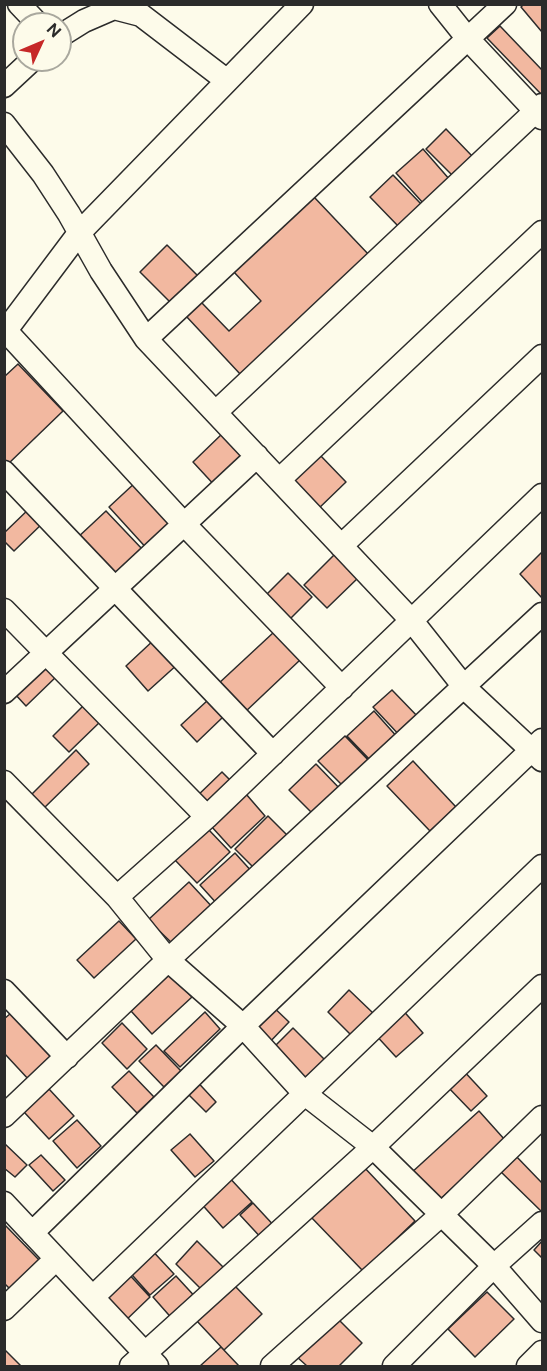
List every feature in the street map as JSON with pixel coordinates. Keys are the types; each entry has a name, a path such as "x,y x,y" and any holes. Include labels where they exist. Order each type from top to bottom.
{"street":[{"path":"302,4 79,233 5,332 184,524 342,688"},
{"path":"216,412 540,111 468,39 440,4"},
{"path":"146,339 505,4"},
{"path":"72,28 114,8 141,15 226,80"},
{"path":"4,86 19,72"},
{"path":"4,124 43,174 100,271 146,339 411,621 465,688 539,749 243,1026 32,1233"},
{"path":"279,480 543,232"},
{"path":"341,546 543,356"},
{"path":"4,692 116,590 257,456"},
{"path":"4,472 273,754"},
{"path":"117,897 207,817 543,495"},
{"path":"4,610 207,817"},
{"path":"4,1116 168,960 543,614"},
{"path":"4,782 117,897 168,960 243,1026 305,1094 373,1147 494,1266 543,1321"},
{"path":"93,1297 543,866"},
{"path":"6,1207 93,1297 144,1362 543,986"},
{"path":"4,991 67,1057"},
{"path":"272,1366 442,1214 543,1118"},
{"path":"394,1366 494,1266 543,1223"},
{"path":"4,1309 56,1259"},
{"path":"528,1366 543,1352"}],"building":[{"path":"524,4 542,4 542,32 521,7"},
{"path":"500,26 542,70 541,94 487,38"},
{"path":"446,129 473,157 453,176 426,149"},
{"path":"423,149 450,180 423,203 396,173"},
{"path":"393,175 422,205 399,227 370,197"},
{"path":"314,197 370,256 241,375 186,316 201,302 229,331 261,301 233,271"},
{"path":"167,245 199,277 172,304 140,272"},
{"path":"18,364 63,411 7,465 4,461 4,377"},
{"path":"224,432 250,458 218,489 193,462"},
{"path":"319,454 346,482 316,511 289,483"},
{"path":"137,481 179,526 150,552 109,507"},
{"path":"32,506 46,520 14,551 4,541 4,533"},
{"path":"106,511 143,550 112,578 76,539"},
{"path":"542,552 542,598 520,574"},
{"path":"336,553 360,576 327,608 304,585"},
{"path":"288,573 312,597 287,622 263,598"},
{"path":"274,632 300,660 244,713 218,684"},
{"path":"156,638 179,663 148,691 126,666"},
{"path":"46,662 58,675 26,706 14,693"},
{"path":"392,690 421,720 402,738 373,707"},
{"path":"208,700 223,717 197,742 181,725"},
{"path":"86,703 102,720 69,752 53,736"},
{"path":"374,711 399,739 373,763 347,736"},
{"path":"345,736 372,764 346,789 318,761"},
{"path":"76,750 89,764 42,810 29,797"},
{"path":"413,761 456,807 430,831 387,786"},
{"path":"316,764 343,792 317,818 289,790"},
{"path":"222,772 233,783 203,812 193,800"},
{"path":"246,794 265,816 231,848 211,826"},
{"path":"268,816 290,838 257,871 235,849"},
{"path":"208,829 230,852 197,883 175,860"},
{"path":"235,853 254,874 219,906 200,885"},
{"path":"189,882 215,910 175,946 148,920"},
{"path":"119,921 136,939 94,978 77,960"},
{"path":"170,974 192,997 152,1034 131,1011"},
{"path":"349,990 374,1014 352,1036 328,1012"},
{"path":"268,1002 289,1022 265,1047 244,1027"},
{"path":"400,1007 423,1033 396,1057 373,1032"},
{"path":"17,1008 60,1054 30,1081 4,1053 4,1019"},
{"path":"205,1012 220,1029 180,1067 164,1051"},
{"path":"122,1023 147,1049 127,1069 102,1043"},
{"path":"293,1028 325,1060 302,1083 270,1051"},
{"path":"156,1045 181,1071 164,1087 139,1061"},
{"path":"461,1068 487,1096 471,1111 445,1084"},
{"path":"129,1071 154,1097 137,1113 112,1087"},
{"path":"192,1076 216,1102 206,1112 181,1087"},
{"path":"49,1089 74,1116 49,1139 24,1112"},
{"path":"479,1111 505,1140 436,1203 410,1174"},
{"path":"77,1120 101,1146 77,1168 53,1141"},
{"path":"190,1134 214,1161 195,1177 171,1150"},
{"path":"4,1143 27,1165 15,1177 4,1168"},
{"path":"514,1154 542,1183 542,1212 498,1169"},
{"path":"41,1155 65,1180 53,1191 29,1165"},
{"path":"362,1165 415,1221 363,1271 310,1216"},
{"path":"226,1174 252,1202 223,1228 198,1200"},
{"path":"253,1203 278,1230 265,1242 240,1215"},
{"path":"4,1224 43,1264 13,1292 4,1283"},
{"path":"197,1241 225,1269 203,1291 176,1264"},
{"path":"542,1241 542,1258 534,1250"},
{"path":"148,1246 174,1274 150,1295 125,1267"},
{"path":"125,1270 150,1297 123,1323 97,1297"},
{"path":"176,1276 199,1301 175,1322 153,1297"},
{"path":"234,1285 262,1314 224,1350 196,1320"},
{"path":"487,1292 514,1319 475,1357 448,1329"},
{"path":"337,1318 362,1343 339,1366 307,1366 297,1357"},
{"path":"221,1347 239,1366 200,1366"},
{"path":"4,1349 21,1366 4,1366"}]}
